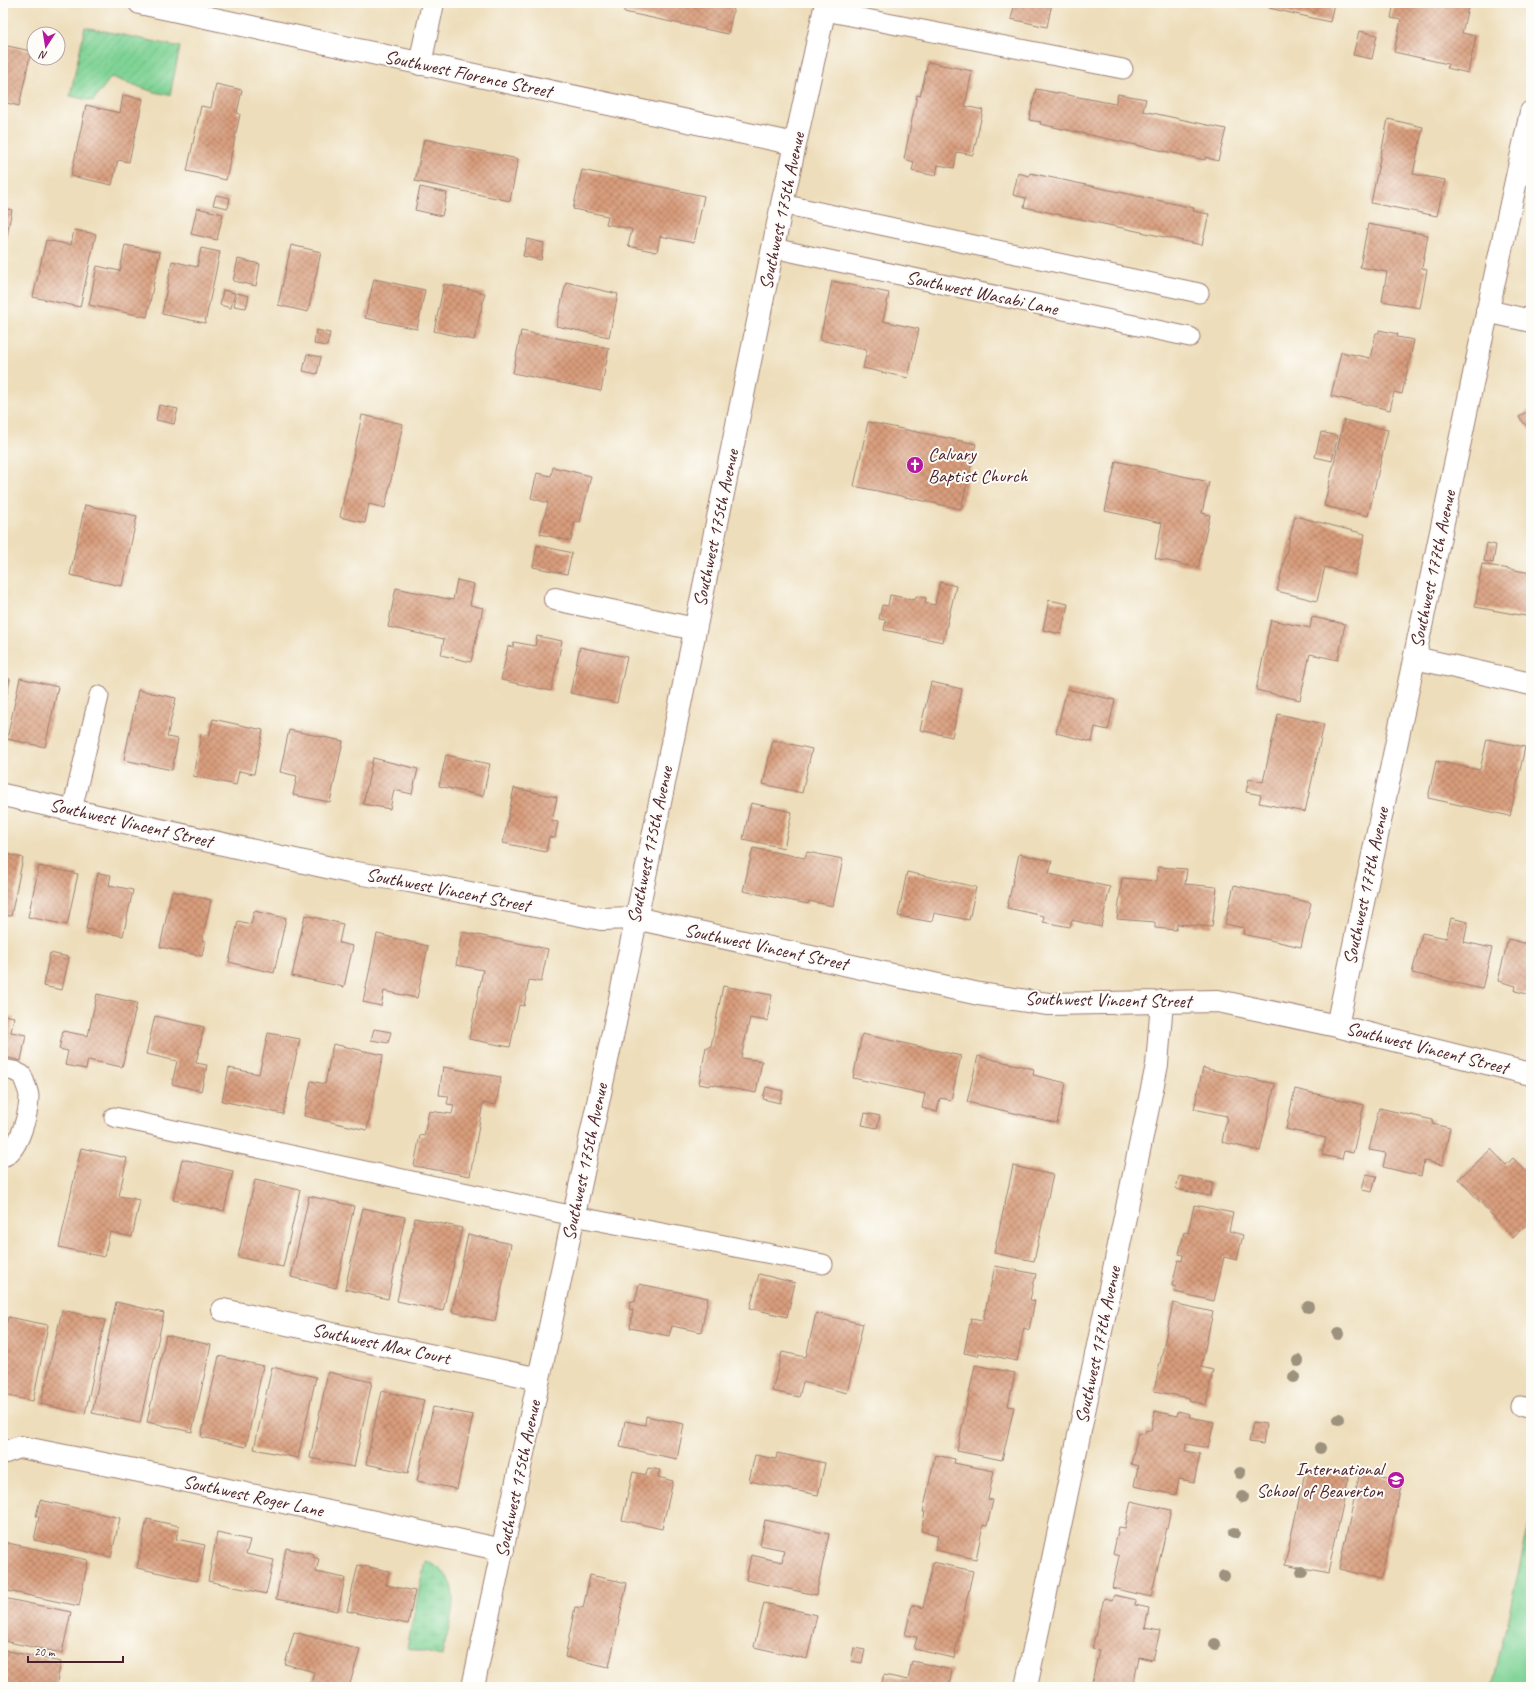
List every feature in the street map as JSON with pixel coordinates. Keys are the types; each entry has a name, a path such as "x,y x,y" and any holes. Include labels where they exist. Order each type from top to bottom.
{"street":[{"name":"Southwest Florence Street","path":"140,3 795,144"},
{"path":"420,64 433,3"},
{"name":"Southwest 175th Avenue","path":"474,1687 574,1216 782,204 825,7"},
{"name":"Southwest 177th Avenue","path":"1337,1026 1487,311 1530,117"},
{"path":"1487,311 1531,321"},
{"path":"556,599 695,629"},
{"path":"1415,658 1531,684"},
{"name":"Southwest Vincent Street","path":"3,795 349,872 408,881 601,919 635,918 979,994 1048,1004 1218,1001 1337,1026 1531,1074"},
{"name":"Southwest 177th Avenue","path":"1026,1687 1157,1065 1162,1001"},
{"name":"Southwest Max Court","path":"223,1310 540,1379"},
{"name":"Southwest Roger Lane","path":"3,1453 20,1447 158,1475 503,1550"}],"lane":[{"path":"825,7 1123,70"},
{"path":"782,204 1199,293"},
{"name":"Southwest Wasabi Lane","path":"773,248 1190,338"},
{"path":"72,810 99,696"},
{"path":"3,1069 14,1071 22,1075 29,1095 27,1118 19,1139 7,1156 3,1157"},
{"path":"114,1117 574,1216 823,1264"}],"green space":[{"path":"85,27 180,47 170,95 154,92 111,77 93,101 70,96"},
{"path":"1531,1516 1531,1687 1492,1687"},
{"path":"425,1561 439,1568 448,1578 452,1589 452,1615 442,1656 407,1648"}],"building":[{"path":"625,3 735,3 728,34 624,12"},
{"path":"1015,3 1052,3 1047,27 1011,19"},
{"path":"1270,3 1334,3 1330,22 1269,8"},
{"path":"1394,3 1469,3 1462,33 1476,36 1468,73 1447,68 1448,64 1394,52 1401,20 1391,18"},
{"path":"1359,31 1377,35 1372,59 1353,55"},
{"path":"3,45 26,50 26,66 28,66 19,106 3,102"},
{"path":"928,62 972,71 965,106 983,110 973,155 957,152 954,168 938,165 936,176 912,171 914,162 904,159 917,95 920,96"},
{"path":"216,84 242,90 237,113 240,114 226,180 187,171 201,106 211,108"},
{"path":"1036,89 1115,104 1118,94 1146,99 1143,111 1226,129 1218,161 1205,157 1205,160 1040,124 1041,122 1029,120"},
{"path":"123,95 143,99 129,162 118,160 112,185 71,176 86,105 120,113"},
{"path":"1388,119 1423,127 1413,174 1445,180 1437,216 1371,203"},
{"path":"424,139 518,159 510,201 415,181"},
{"path":"582,170 704,196 694,243 660,236 657,252 628,246 632,229 606,224 608,216 573,209"},
{"path":"1018,173 1029,176 1030,173 1194,208 1193,211 1209,214 1202,245 1024,207 1026,198 1013,195"},
{"path":"420,187 447,193 442,216 415,210"},
{"path":"216,195 230,198 228,208 213,205"},
{"path":"3,208 12,210 4,249 3,249"},
{"path":"197,208 223,214 217,240 191,234"},
{"path":"1368,224 1428,235 1422,268 1427,270 1420,308 1382,301 1387,272 1360,267"},
{"path":"74,230 96,234 80,307 33,297 46,240 71,245"},
{"path":"527,239 544,243 541,260 523,256"},
{"path":"125,245 160,252 147,317 89,305 97,266 120,271"},
{"path":"291,245 321,252 308,312 278,305"},
{"path":"201,248 220,252 205,323 162,314 172,261 197,267"},
{"path":"238,259 260,264 256,286 233,281"},
{"path":"374,279 425,290 417,329 365,318"},
{"path":"832,281 889,293 883,321 919,329 908,378 863,368 867,350 820,340"},
{"path":"566,282 618,294 609,337 556,326"},
{"path":"444,284 485,293 474,340 434,331"},
{"path":"223,290 235,293 231,308 220,305"},
{"path":"237,293 249,296 246,308 234,306"},
{"path":"316,330 330,333 327,346 314,344"},
{"path":"1379,330 1398,334 1397,337 1414,340 1402,394 1394,392 1390,410 1331,396 1341,352 1370,358 1376,333 1379,333"},
{"path":"521,331 609,348 601,391 513,373"},
{"path":"307,354 321,357 317,374 303,371"},
{"path":"159,405 178,409 174,424 156,420"},
{"path":"1531,408 1531,432 1519,417"},
{"path":"362,415 403,424 385,508 369,504 365,523 340,517"},
{"path":"1344,420 1388,430 1368,516 1324,506"},
{"name":"Calvary Baptist Church","path":"868,422 976,444 961,509 854,486"},
{"path":"1321,432 1338,436 1332,461 1315,457"},
{"path":"1116,461 1209,482 1202,513 1210,515 1198,568 1155,558 1162,523 1105,511"},
{"path":"553,467 591,476 580,522 575,521 571,541 540,534 548,503 531,498 537,473 551,476"},
{"path":"85,505 137,516 122,586 70,575"},
{"path":"1295,516 1365,534 1355,575 1325,567 1317,601 1277,591"},
{"path":"1487,543 1496,545 1493,563 1484,561"},
{"path":"537,545 572,553 567,574 533,567"},
{"path":"1482,564 1531,573 1531,617 1475,607"},
{"path":"457,580 474,584 470,605 483,608 471,662 441,655 444,639 388,627 396,588 453,600"},
{"path":"940,582 956,586 943,642 884,630 886,620 879,619 882,605 888,606 890,595 915,600 916,596 926,598 925,603 935,605"},
{"path":"1049,600 1068,604 1061,634 1043,630"},
{"path":"1312,617 1345,624 1338,660 1310,654 1300,700 1256,690 1271,620 1310,628"},
{"path":"537,636 562,641 551,691 501,680 508,646 513,647 514,642 535,646"},
{"path":"580,647 627,657 617,703 570,693"},
{"path":"3,678 10,679 4,708 3,708"},
{"path":"20,678 58,687 45,747 7,739"},
{"path":"931,682 962,689 952,737 920,730"},
{"path":"1067,689 1115,700 1108,730 1095,727 1092,742 1056,733"},
{"path":"138,690 176,698 167,737 178,739 172,770 124,760"},
{"path":"1278,714 1324,724 1305,812 1259,803 1261,795 1246,792 1249,779 1263,782"},
{"path":"213,719 263,730 254,774 239,771 236,785 193,776 201,734 209,736"},
{"path":"289,730 343,741 330,802 293,795 297,776 280,772"},
{"path":"1487,739 1525,747 1510,816 1428,798 1436,761 1480,770"},
{"path":"773,740 812,749 802,793 763,784"},
{"path":"446,755 490,764 483,796 439,786"},
{"path":"373,758 418,769 412,794 394,790 390,809 363,804"},
{"path":"514,788 557,797 552,821 558,822 555,838 549,837 546,852 503,843"},
{"path":"751,803 792,812 784,848 743,839"},
{"path":"753,848 805,858 807,852 843,859 833,906 809,901 808,904 743,891"},
{"path":"3,853 23,858 11,916 3,915"},
{"path":"1019,854 1052,861 1049,874 1110,887 1101,927 1072,920 1070,927 1043,922 1044,916 1007,908"},
{"path":"39,866 78,874 67,925 28,917"},
{"path":"1158,867 1187,869 1185,884 1217,887 1212,927 1177,924 1176,930 1155,928 1155,922 1117,919 1122,878 1157,881"},
{"path":"907,872 976,887 969,920 934,913 932,922 898,916"},
{"path":"98,873 111,875 109,885 133,890 123,936 86,929"},
{"path":"1234,885 1311,903 1301,947 1243,934 1244,928 1225,924"},
{"path":"172,891 211,900 202,940 205,941 202,956 160,947"},
{"path":"254,911 286,918 274,973 229,962 238,921 251,924"},
{"path":"305,915 343,924 339,943 353,946 344,987 292,976"},
{"path":"1451,918 1468,922 1464,942 1492,948 1482,989 1412,973 1422,933 1446,938"},
{"path":"462,932 548,949 541,982 529,980 524,1006 519,1005 510,1047 469,1039 483,970 456,965"},
{"path":"377,934 428,946 417,998 384,991 381,1006 363,1002"},
{"path":"1530,934 1531,995 1515,991 1516,986 1498,981 1508,939 1528,944"},
{"path":"50,953 69,957 62,990 43,986"},
{"path":"723,986 772,995 767,1021 750,1018 741,1058 762,1061 756,1093 710,1084 709,1086 699,1084 706,1047 708,1048 711,1046"},
{"path":"97,994 137,1003 122,1067 88,1060 86,1069 65,1065 68,1051 59,1049 63,1031 88,1036"},
{"path":"3,1015 14,1017 11,1032 26,1035 21,1061 9,1058 3,1063"},
{"path":"155,1016 204,1027 196,1063 207,1065 201,1091 172,1084 177,1061 146,1054"},
{"path":"374,1029 391,1032 388,1043 371,1040"},
{"path":"268,1033 300,1039 283,1114 222,1101 229,1068 259,1074"},
{"path":"862,1034 961,1056 951,1100 940,1098 937,1112 922,1108 925,1094 853,1078"},
{"path":"333,1044 383,1055 367,1130 304,1116 311,1081 325,1084"},
{"path":"978,1056 1034,1069 1033,1075 1066,1083 1057,1123 967,1102"},
{"path":"443,1067 501,1077 496,1105 483,1103 470,1176 414,1166 420,1135 424,1136 429,1111 452,1114 454,1105 447,1104 449,1096 439,1095"},
{"path":"1203,1068 1275,1084 1260,1151 1222,1142 1227,1116 1194,1109"},
{"path":"766,1087 783,1091 780,1103 763,1099"},
{"path":"1295,1089 1364,1105 1353,1153 1344,1151 1342,1159 1322,1155 1326,1138 1286,1129"},
{"path":"1379,1108 1433,1120 1432,1124 1450,1128 1442,1165 1424,1161 1421,1176 1383,1167 1386,1153 1369,1150"},
{"path":"865,1113 880,1116 877,1128 862,1125"},
{"path":"81,1148 127,1158 119,1196 140,1200 132,1237 110,1232 104,1257 59,1247"},
{"path":"1491,1149 1506,1165 1513,1158 1531,1177 1531,1191 1526,1196 1531,1201 1531,1221 1513,1238 1459,1179"},
{"path":"182,1159 233,1171 224,1211 173,1200"},
{"path":"1013,1166 1053,1175 1034,1261 994,1253"},
{"path":"1366,1174 1377,1176 1372,1192 1362,1190"},
{"path":"1179,1176 1213,1183 1210,1196 1176,1189"},
{"path":"255,1180 300,1190 283,1267 238,1257"},
{"path":"309,1196 354,1206 336,1288 291,1277"},
{"path":"1194,1205 1233,1213 1229,1231 1243,1235 1237,1260 1224,1257 1214,1301 1175,1292 1176,1287 1172,1286 1178,1260 1182,1261 1183,1255 1179,1254 1184,1232 1188,1233"},
{"path":"363,1208 405,1217 388,1299 345,1289"},
{"path":"415,1218 462,1228 443,1311 397,1301"},
{"path":"468,1234 511,1244 495,1321 452,1312"},
{"path":"995,1266 1036,1274 1030,1300 1035,1301 1029,1330 1024,1328 1017,1361 979,1353 978,1356 964,1353 971,1318 983,1320"},
{"path":"759,1274 795,1283 787,1317 750,1308"},
{"path":"639,1284 708,1298 701,1332 672,1326 669,1336 630,1328 633,1310 629,1309 631,1301 635,1302"},
{"path":"116,1302 164,1313 140,1423 92,1413"},
{"path":"1173,1303 1213,1312 1201,1367 1213,1370 1206,1405 1188,1400 1189,1398 1154,1391"},
{"path":"62,1310 105,1320 85,1414 41,1404"},
{"path":"816,1313 863,1324 847,1393 803,1382 799,1397 772,1391 782,1352 806,1357"},
{"path":"8,1317 48,1325 33,1401 3,1395 3,1341"},
{"path":"166,1335 211,1345 192,1432 147,1422"},
{"path":"219,1356 263,1366 246,1447 201,1437"},
{"path":"975,1365 1015,1373 1008,1406 1014,1407 1002,1460 957,1451"},
{"path":"272,1367 316,1377 298,1458 254,1449"},
{"path":"328,1372 372,1382 354,1467 310,1458"},
{"path":"382,1391 424,1400 408,1473 366,1464"},
{"path":"433,1407 473,1415 457,1489 417,1481"},
{"path":"1155,1411 1177,1416 1178,1411 1190,1414 1189,1417 1214,1422 1208,1448 1186,1444 1185,1451 1200,1454 1194,1482 1179,1479 1176,1495 1134,1486 1138,1466 1131,1464 1138,1433 1145,1434 1146,1430 1151,1431"},
{"path":"646,1416 684,1424 677,1459 620,1447 625,1421 645,1425"},
{"path":"1253,1422 1266,1424 1263,1444 1249,1442"},
{"path":"777,1453 825,1463 818,1495 749,1481 755,1455 776,1459"},
{"path":"935,1455 955,1459 954,1463 994,1471 988,1499 993,1500 987,1526 983,1525 976,1559 935,1550 938,1535 921,1531 925,1512 923,1512"},
{"path":"648,1468 660,1470 658,1477 673,1481 662,1529 622,1520 633,1472 646,1475"},
{"path":"1306,1468 1349,1477 1328,1573 1285,1564"},
{"path":"1360,1472 1402,1481 1381,1579 1339,1569"},
{"path":"40,1500 120,1518 111,1557 34,1540 39,1517 36,1516"},
{"path":"1131,1501 1171,1510 1151,1597 1112,1588 1119,1556 1113,1554 1119,1527 1125,1528"},
{"path":"147,1519 179,1526 176,1539 205,1545 197,1581 137,1568"},
{"path":"765,1520 829,1534 816,1595 746,1580 751,1555 782,1562 784,1550 760,1545"},
{"path":"217,1533 250,1540 246,1554 274,1560 266,1594 208,1581"},
{"path":"3,1542 88,1560 79,1606 3,1590"},
{"path":"286,1548 314,1554 313,1557 319,1559 316,1572 345,1578 338,1611 276,1599"},
{"path":"933,1562 973,1571 954,1658 914,1649 917,1637 905,1635 912,1605 923,1608"},
{"path":"358,1565 389,1571 386,1585 415,1591 408,1624 347,1611"},
{"path":"590,1575 627,1583 609,1667 565,1657 575,1607 583,1608"},
{"path":"1114,1595 1136,1600 1135,1605 1149,1608 1145,1628 1160,1631 1153,1660 1139,1657 1133,1687 1091,1686 1099,1650 1092,1649 1104,1598 1112,1600"},
{"path":"3,1598 71,1612 62,1653 3,1641"},
{"path":"764,1603 817,1615 807,1659 754,1647"},
{"path":"294,1632 360,1650 349,1687 310,1687 314,1672 285,1664"},
{"path":"854,1648 865,1650 862,1663 851,1661"},
{"path":"3,1650 61,1662 56,1687 3,1687"},
{"path":"912,1661 952,1670 949,1687 881,1687 884,1675 908,1680"}],"place":[{"name":"Calvary Baptist Church","path":"915,465"},
{"name":"International School of Beaverton","path":"1396,1480"}]}
